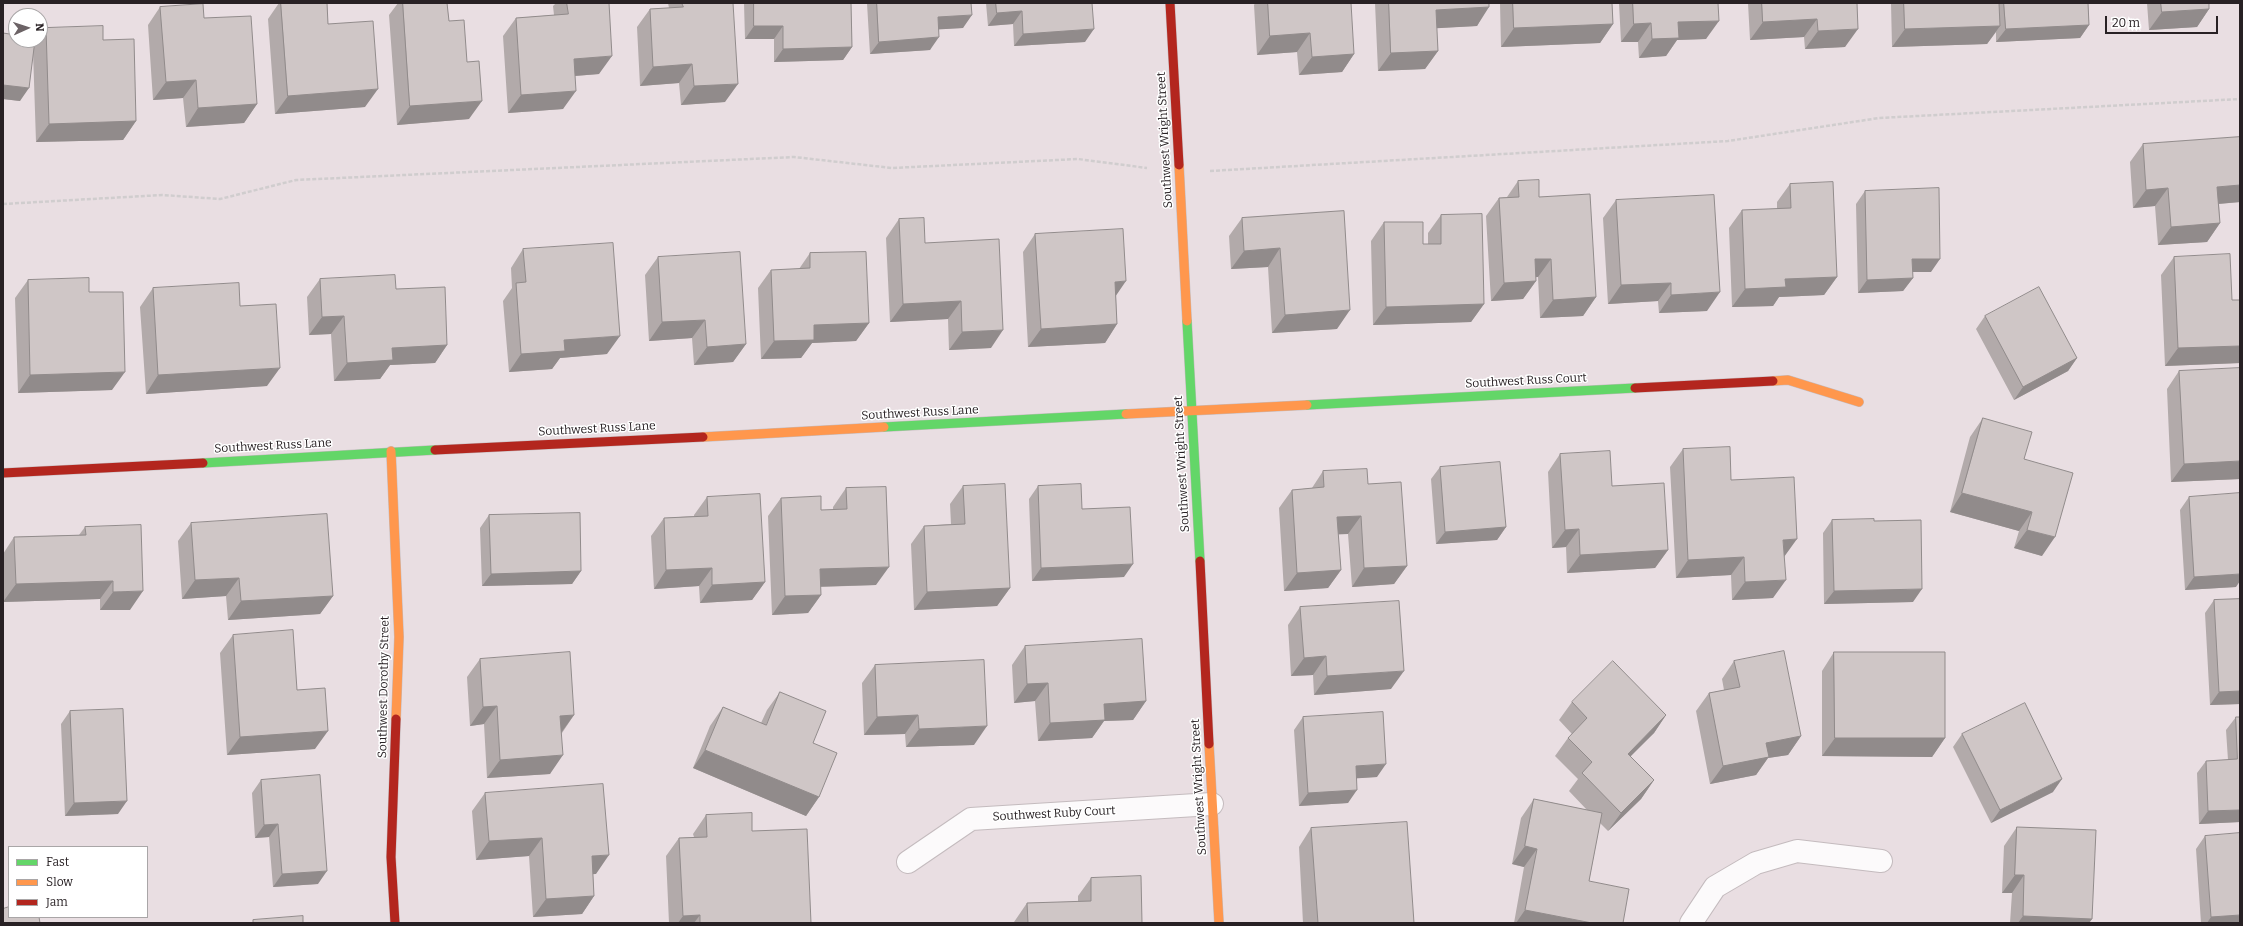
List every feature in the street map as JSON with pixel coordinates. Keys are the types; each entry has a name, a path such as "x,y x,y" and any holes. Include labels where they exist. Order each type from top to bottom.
{"street":[{"name":"Southwest Wright Street","path":"1170,3 1219,923"},
{"name":"Southwest Russ Court","path":"1192,411 1788,380 1859,402"},
{"name":"Southwest Russ Lane","path":"3,473 391,451 1192,411"},
{"name":"Southwest Dorothy Street","path":"391,451 399,636 392,856 395,923"},
{"name":"Southwest Ruby Court","path":"908,862 971,819 1212,804"},
{"path":"1691,923 1715,888 1756,863 1797,851 1881,861"}],"path":[{"path":"3,204 162,195 220,199 296,180 794,157 892,168 1078,159 1178,172 1728,141 1879,118 2240,99"}],"building":[{"path":"281,3 327,3 328,24 373,21 378,89 288,96"},
{"path":"403,3 447,3 449,21 464,20 467,62 479,61 482,101 410,106"},
{"path":"567,3 609,3 612,56 574,59 576,91 521,95 516,18 568,14"},
{"path":"682,3 733,3 738,84 694,86 692,64 653,67 650,9 683,7"},
{"path":"754,3 851,3 852,47 783,49 783,26 754,26"},
{"path":"877,3 971,3 972,15 938,17 939,37 879,42"},
{"path":"996,3 1092,3 1094,29 1023,34 1022,11 997,13"},
{"path":"1268,3 1351,3 1354,54 1312,57 1310,33 1270,36"},
{"path":"1389,3 1489,3 1489,7 1436,10 1438,51 1391,53"},
{"path":"1513,3 1612,3 1613,24 1514,28"},
{"path":"1633,3 1718,3 1719,21 1678,22 1679,38 1652,39 1651,23 1634,24"},
{"path":"1762,3 1857,3 1858,29 1818,31 1817,19 1763,22"},
{"path":"1904,3 1999,3 2000,26 1905,29"},
{"path":"2004,3 2088,3 2089,25 2006,29"},
{"path":"2161,3 2209,3 2209,9 2162,12"},
{"path":"203,4 204,18 251,16 257,104 198,108 196,80 166,82 160,7"},
{"path":"103,26 103,40 134,39 136,121 49,124 47,48 48,48 48,28"},
{"path":"3,33 8,34 8,48 34,48 29,88 3,85"},
{"path":"2240,137 2240,185 2217,187 2220,223 2171,227 2168,188 2146,190 2143,144"},
{"path":"1539,180 1539,197 1590,194 1596,297 1553,300 1551,259 1535,259 1536,281 1504,283 1499,198 1519,197 1518,181"},
{"path":"1833,182 1837,277 1785,279 1786,287 1745,289 1742,210 1791,208 1790,184"},
{"path":"1939,188 1940,259 1912,259 1913,278 1867,280 1865,191"},
{"path":"1714,195 1720,292 1671,295 1671,283 1621,285 1616,200"},
{"path":"1344,211 1350,310 1285,315 1280,248 1244,251 1242,218"},
{"path":"1482,214 1484,304 1386,307 1384,222 1423,222 1423,244 1441,244 1441,215"},
{"path":"924,218 925,243 999,239 1003,330 962,332 961,301 903,304 899,219"},
{"path":"1123,229 1126,281 1115,282 1117,324 1041,329 1035,234"},
{"path":"613,243 620,336 564,340 565,351 521,354 516,283 526,282 523,249"},
{"path":"740,252 746,344 707,347 705,320 662,322 658,257"},
{"path":"866,252 869,323 814,325 814,340 774,341 771,270 810,268 810,253"},
{"path":"2230,254 2232,300 2240,300 2240,346 2178,348 2174,257"},
{"path":"395,275 396,289 445,287 447,345 392,348 393,360 347,363 344,316 322,317 320,279"},
{"path":"89,278 89,292 123,292 125,372 30,375 28,280"},
{"path":"239,283 240,306 276,304 280,368 158,375 153,288"},
{"path":"2039,287 2077,358 2023,387 1985,316"},
{"path":"2240,368 2240,461 2184,464 2179,371"},
{"path":"1983,418 2032,432 2024,459 2073,473 2055,537 2027,530 2032,512 1962,493"},
{"path":"1730,447 1731,480 1794,477 1797,539 1783,540 1786,580 1745,582 1744,557 1688,560 1683,449"},
{"path":"1610,451 1612,486 1664,483 1668,550 1580,555 1579,529 1565,530 1560,454"},
{"path":"1500,462 1506,527 1445,532 1440,467"},
{"path":"1367,469 1368,484 1401,482 1407,566 1364,568 1361,516 1337,517 1341,570 1297,573 1292,490 1324,487 1323,471"},
{"path":"1005,484 1010,588 927,592 924,526 965,524 963,486"},
{"path":"1081,484 1082,509 1130,507 1133,564 1041,568 1038,486"},
{"path":"886,487 889,567 820,569 821,595 785,596 781,498 821,496 821,510 847,509 846,488"},
{"path":"2240,493 2240,574 2194,577 2189,497"},
{"path":"760,494 765,582 712,585 712,568 666,570 664,518 708,516 707,497"},
{"path":"580,513 581,571 491,574 489,515"},
{"path":"327,514 333,596 241,601 239,578 195,580 191,523"},
{"path":"1874,519 1874,521 1921,520 1922,589 1834,591 1832,520"},
{"path":"141,525 143,591 113,592 113,581 16,584 14,537 86,535 85,527"},
{"path":"2240,599 2240,691 2219,692 2214,600"},
{"path":"1399,601 1404,671 1327,676 1326,656 1304,658 1300,607"},
{"path":"293,630 297,690 325,688 328,731 240,737 233,635"},
{"path":"1142,639 1146,701 1104,704 1105,720 1050,723 1048,683 1027,684 1025,646"},
{"path":"1784,651 1801,736 1766,743 1769,757 1723,766 1709,693 1740,687 1734,661"},
{"path":"570,652 574,715 560,716 563,755 500,760 497,706 483,707 480,659"},
{"path":"1834,652 1945,652 1945,738 1835,738"},
{"path":"984,660 987,726 919,729 918,715 877,717 875,665"},
{"path":"1613,661 1666,715 1628,754 1654,780 1621,813 1582,773 1592,762 1568,738 1587,718 1572,702"},
{"path":"780,692 826,711 813,743 837,753 819,797 705,750 723,707 766,725"},
{"path":"2025,703 2062,779 2000,810 1962,734"},
{"path":"123,709 127,801 74,803 70,711"},
{"path":"1383,712 1386,764 1356,766 1357,790 1308,793 1303,717"},
{"path":"2236,717 2240,717 2240,810 2208,811 2206,761 2237,759"},
{"path":"320,775 327,871 282,874 278,824 264,825 261,780"},
{"path":"603,784 609,855 592,856 594,896 546,899 542,838 489,841 485,793"},
{"path":"1534,799 1602,813 1589,881 1629,889 1623,923 1592,923 1525,910 1537,849 1525,846"},
{"path":"752,813 752,831 807,829 811,923 700,923 700,915 683,916 679,838 707,837 706,815"},
{"path":"1407,822 1414,923 1318,923 1311,828"},
{"path":"2017,827 2096,830 2092,919 2023,916 2024,875 2015,875"},
{"path":"2240,833 2240,915 2211,917 2205,836"},
{"path":"1141,876 1142,923 1028,923 1027,903 1091,901 1091,878"},
{"path":"8,907 8,918 39,918 40,923 3,923 3,909"},
{"path":"303,916 303,923 253,923 253,920"}],"traffic: fast":[{"path":"1187,321 1200,561"},
{"path":"1307,405 1635,388"},
{"path":"884,427 1126,414"},
{"path":"203,463 435,450"}],"traffic: slow":[{"path":"1179,165 1187,321"},
{"path":"1773,381 1788,380 1859,402"},
{"path":"1126,414 1307,405"},
{"path":"703,437 884,427"},
{"path":"391,451 399,637 396,719"},
{"path":"1209,744 1219,923"}],"traffic: jam":[{"path":"1170,3 1179,165"},
{"path":"1635,388 1773,381"},
{"path":"435,450 703,437"},
{"path":"3,473 203,463"},
{"path":"1200,561 1209,744"},
{"path":"395,923 391,857 396,719"}]}
